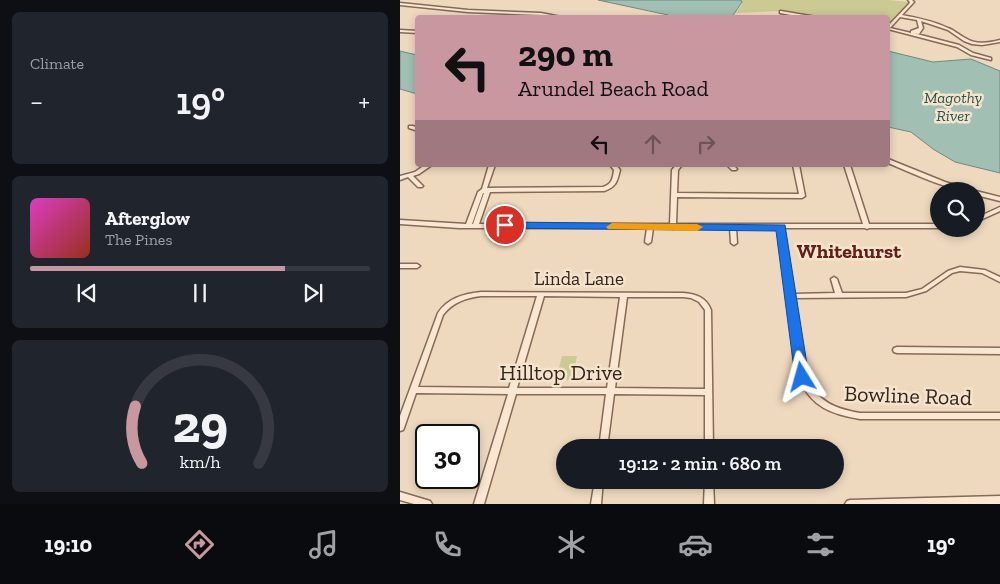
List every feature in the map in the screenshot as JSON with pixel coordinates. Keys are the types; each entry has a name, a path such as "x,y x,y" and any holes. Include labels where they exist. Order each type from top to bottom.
{"street":[{"path":"890,28 912,3 910,0"},
{"path":"400,4 468,11 547,15"},
{"path":"781,12 798,15"},
{"path":"900,16 918,19 953,30 970,42 980,44 999,42"},
{"path":"918,19 922,27 920,29"},
{"path":"890,30 958,46 972,54 990,59"},
{"path":"400,31 415,32"},
{"path":"411,128 415,129"},
{"path":"890,162 940,182"},
{"path":"400,178 410,176 426,167"},
{"path":"472,226 487,191 484,190 491,167"},
{"path":"484,190 604,189 611,186 614,182 616,170 614,167"},
{"path":"673,227 675,170 677,167"},
{"path":"674,195 802,196 796,167"},
{"path":"848,167 867,227"},
{"path":"410,176 420,186"},
{"path":"985,195 1000,199"},
{"path":"985,216 1000,209"},
{"path":"400,222 472,226 781,228 930,226"},
{"path":"648,242 650,227"},
{"path":"733,227 734,242"},
{"name":"Bowline Road","path":"781,228 803,379 808,390 822,404 839,412 860,416 1000,416"},
{"path":"400,266 417,266"},
{"path":"790,296 908,295 924,290 950,272 960,269 984,271 1000,280"},
{"path":"834,279 839,296"},
{"name":"Linda Lane","path":"413,390 440,315 446,307 458,299 481,294 541,294 683,295 700,298 705,302 708,310 709,392"},
{"path":"480,504 541,294"},
{"path":"604,439 624,295"},
{"path":"897,350 1000,351"},
{"path":"400,428 413,390"},
{"name":"Hilltop Drive","path":"413,390 709,392"},
{"path":"709,392 709,439"},
{"path":"596,504 598,489"},
{"path":"709,489 710,504"},
{"path":"400,496 428,504"},
{"path":"850,504 1000,500"}],"shaded area":[{"path":"741,0 888,0 909,2 900,14 890,22 890,15 805,15 780,11 736,13 742,4"},
{"path":"562,356 577,356 572,380 556,380"}],"water":[{"path":"598,0 741,0 742,2 733,15 668,15"},
{"path":"400,51 415,55 415,93 400,89"},
{"name":"Magothy River","path":"890,51 933,62 971,59 1000,71 1000,173 955,162 933,149 911,132 890,127"}],"slow traffic":[{"path":"612,227 697,227"}],"district":[{"name":"Whitehurst","path":"849,251"}],"route":[{"path":"505,225 781,228 802,377"}]}
